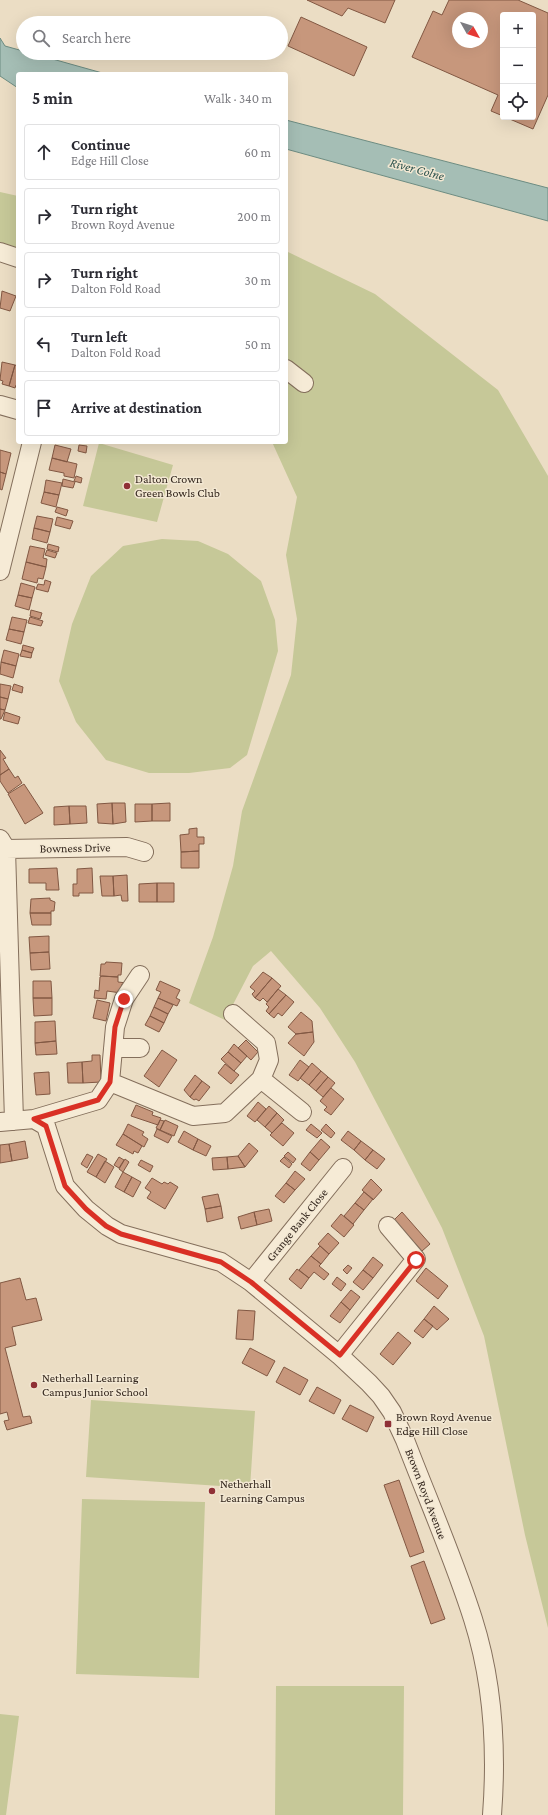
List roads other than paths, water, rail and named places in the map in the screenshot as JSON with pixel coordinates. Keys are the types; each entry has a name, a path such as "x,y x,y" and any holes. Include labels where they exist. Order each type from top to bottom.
{"street":[{"path":"0,252 16,257"},
{"path":"0,405 16,409"},
{"path":"0,571 32,444"},
{"path":"3,844 7,1122 34,1119 98,1100 110,1082 115,1027 124,999 140,975"},
{"name":"Bowness Drive","path":"3,844 127,847 144,852"},
{"path":"110,1082 193,1116 225,1113 261,1079 269,1060 266,1043 234,1014"},
{"path":"113,1048 140,1048"},
{"path":"261,1079 302,1112"},
{"name":"Brown Royd Avenue","path":"34,1119 46,1126 65,1186 86,1209 106,1226 121,1234 221,1262 251,1282 340,1355 377,1392 392,1412 405,1440 473,1620 484,1664 493,1723 494,1786 492,1815"},
{"name":"Grange Bank Close","path":"251,1282 343,1168"},
{"path":"340,1355 416,1260 388,1226"}],"water":[{"path":"0,38 5,46 16,49 16,60 56,60 99,72 16,72 16,87 0,76"},
{"name":"River Colne","path":"288,121 548,188 548,221 288,150"}],"place":[{"name":"Dalton Crown Green Bowls Club","path":"127,486"},
{"name":"Netherhall Learning Campus Junior School","path":"34,1385"},
{"name":"Brown Royd Avenue Edge Hill Close","path":"388,1424"},
{"name":"Netherhall Learning Campus","path":"212,1491"}]}
